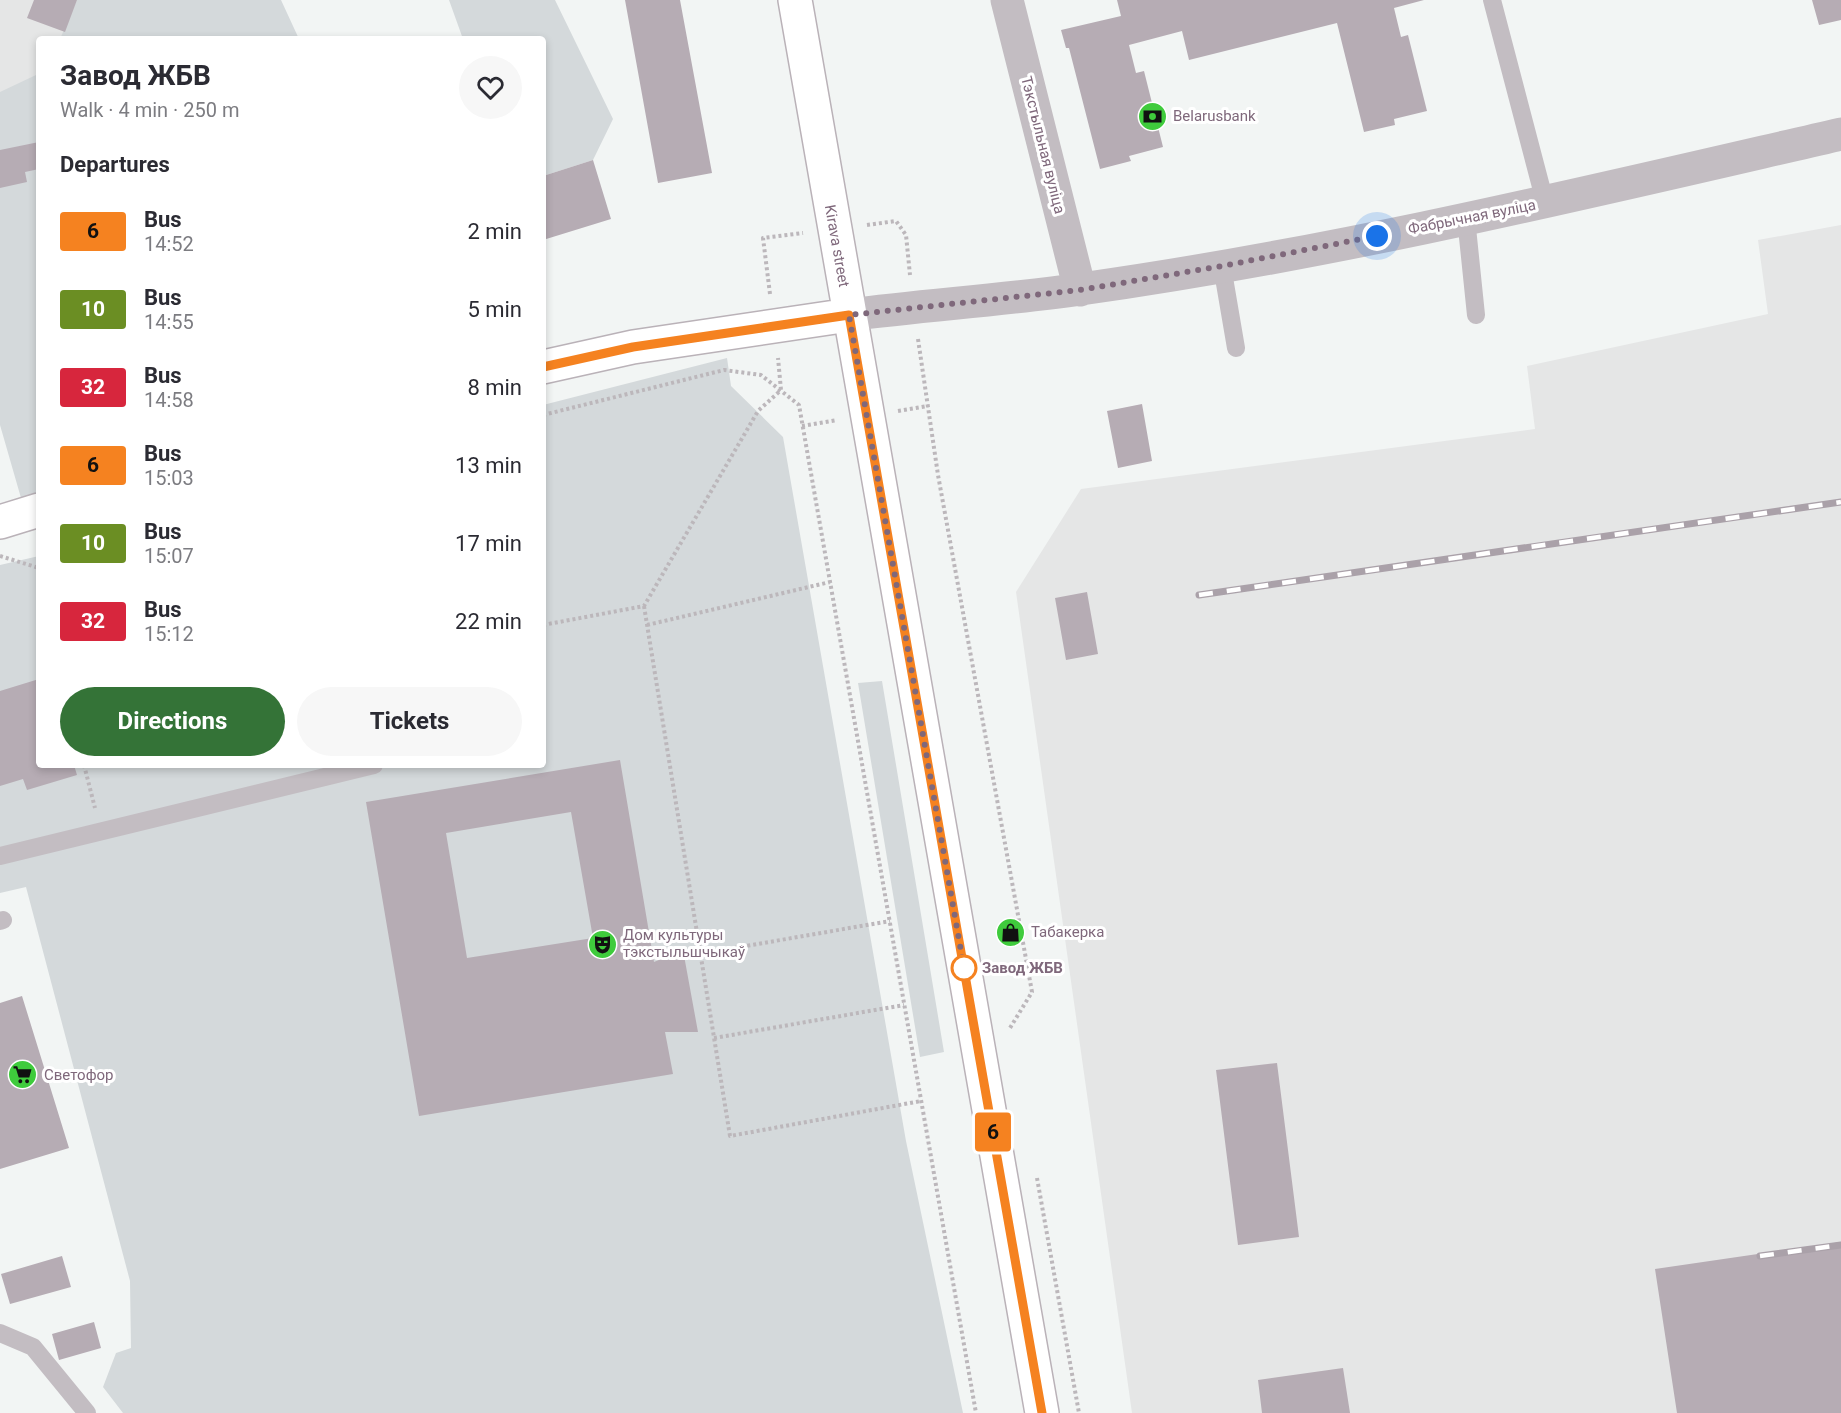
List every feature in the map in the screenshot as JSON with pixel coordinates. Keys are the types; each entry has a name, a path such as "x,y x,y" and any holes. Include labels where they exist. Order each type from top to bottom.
{"main road":[{"name":"Kirava street","path":"795,0 1042,1413"},
{"path":"546,366 633,347 849,315"},
{"path":"0,522 36,511"}],"street":[{"name":"Тэкстыльная вуліца","path":"1007,0 1080,290"},
{"name":"Фабрычная вуліца","path":"849,315 1080,290 1222,266 1545,202 1841,134"}],"lane":[{"path":"1492,0 1545,202"},
{"path":"1466,218 1476,315"},
{"path":"1222,266 1236,348"},
{"path":"0,856 362,768"},
{"path":"0,1333 33,1347 87,1413"}],"path":[{"path":"546,414 724,370 761,375 799,405 976,1413"},
{"path":"782,390 758,411 644,606 730,1136 921,1100"},
{"path":"0,556 36,567"},
{"path":"647,626 830,582"},
{"path":"546,625 644,606"},
{"path":"85,768 101,831"},
{"path":"700,954 890,921"},
{"path":"714,1038 904,1005"}],"shaded area":[{"path":"0,0 240,0 249,36 36,36 36,236 0,246"},
{"path":"77,0 281,0 298,36 61,36"},
{"path":"449,0 555,0 613,119 593,160 546,175 546,36 462,36"},
{"path":"36,75 36,494 21,498 0,425 0,92"},
{"path":"1841,225 1841,1413 1132,1413 1016,592 1081,489 1535,429 1527,366 1768,314 1758,240"},
{"path":"727,358 731,386 783,437 906,1141 963,1413 123,1413 103,1387 116,1353 131,1348 130,1281 26,887 0,893 0,565 36,557 36,768 546,768 546,404"},
{"path":"882,681 944,1052 920,1057 858,683"}],"building":[{"path":"34,0 77,0 65,32 27,18"},
{"path":"625,0 680,0 712,173 658,183"},
{"path":"1117,0 1424,0 1394,8 1401,37 1408,35 1427,111 1394,119 1395,125 1364,132 1337,23 1189,60 1182,31 1129,45 1136,73 1144,71 1163,147 1129,156 1131,161 1100,169 1069,48 1066,48 1061,30 1121,16"},
{"path":"1812,0 1841,0 1841,20 1819,25"},
{"path":"36,143 36,170 25,172 27,182 0,188 0,150"},
{"path":"593,160 611,219 546,239 546,175"},
{"path":"1142,404 1152,461 1118,468 1107,411"},
{"path":"1087,592 1098,654 1066,660 1055,598"},
{"path":"36,680 36,768 75,768 77,775 27,790 23,779 0,786 0,691"},
{"name":"Дом культуры тэкстыльшчыкаў","path":"620,760 654,962 683,950 698,1032 665,1032 673,1074 419,1116 366,802","holes":["571,812 593,938 467,958 446,833"]},
{"name":"Светофор","path":"22,996 69,1148 0,1169 0,1003"},
{"path":"1277,1063 1299,1237 1238,1245 1216,1070"},
{"path":"1841,1242 1841,1413 1677,1413 1655,1269"},
{"path":"62,1256 71,1287 10,1304 1,1274"},
{"path":"94,1322 101,1348 59,1360 52,1334"},
{"path":"1343,1368 1350,1413 1262,1413 1258,1380"}],"railway":[{"path":"1199,595 1841,502"},
{"path":"1760,1256 1841,1245"}],"bus line":[{"name":"6","path":"546,366 633,347 849,315 1042,1413"}],"place":[{"name":"Belarusbank","path":"1152,116"},
{"name":"Табакерка","path":"1010,932"},
{"name":"Дом культуры тэкстыльшчыкаў","path":"602,944"},
{"name":"Завод ЖБВ","path":"964,968"},
{"name":"Светофор","path":"23,1075"}],"route":[{"path":"964,968 849,315 1080,290 1377,236"}]}
